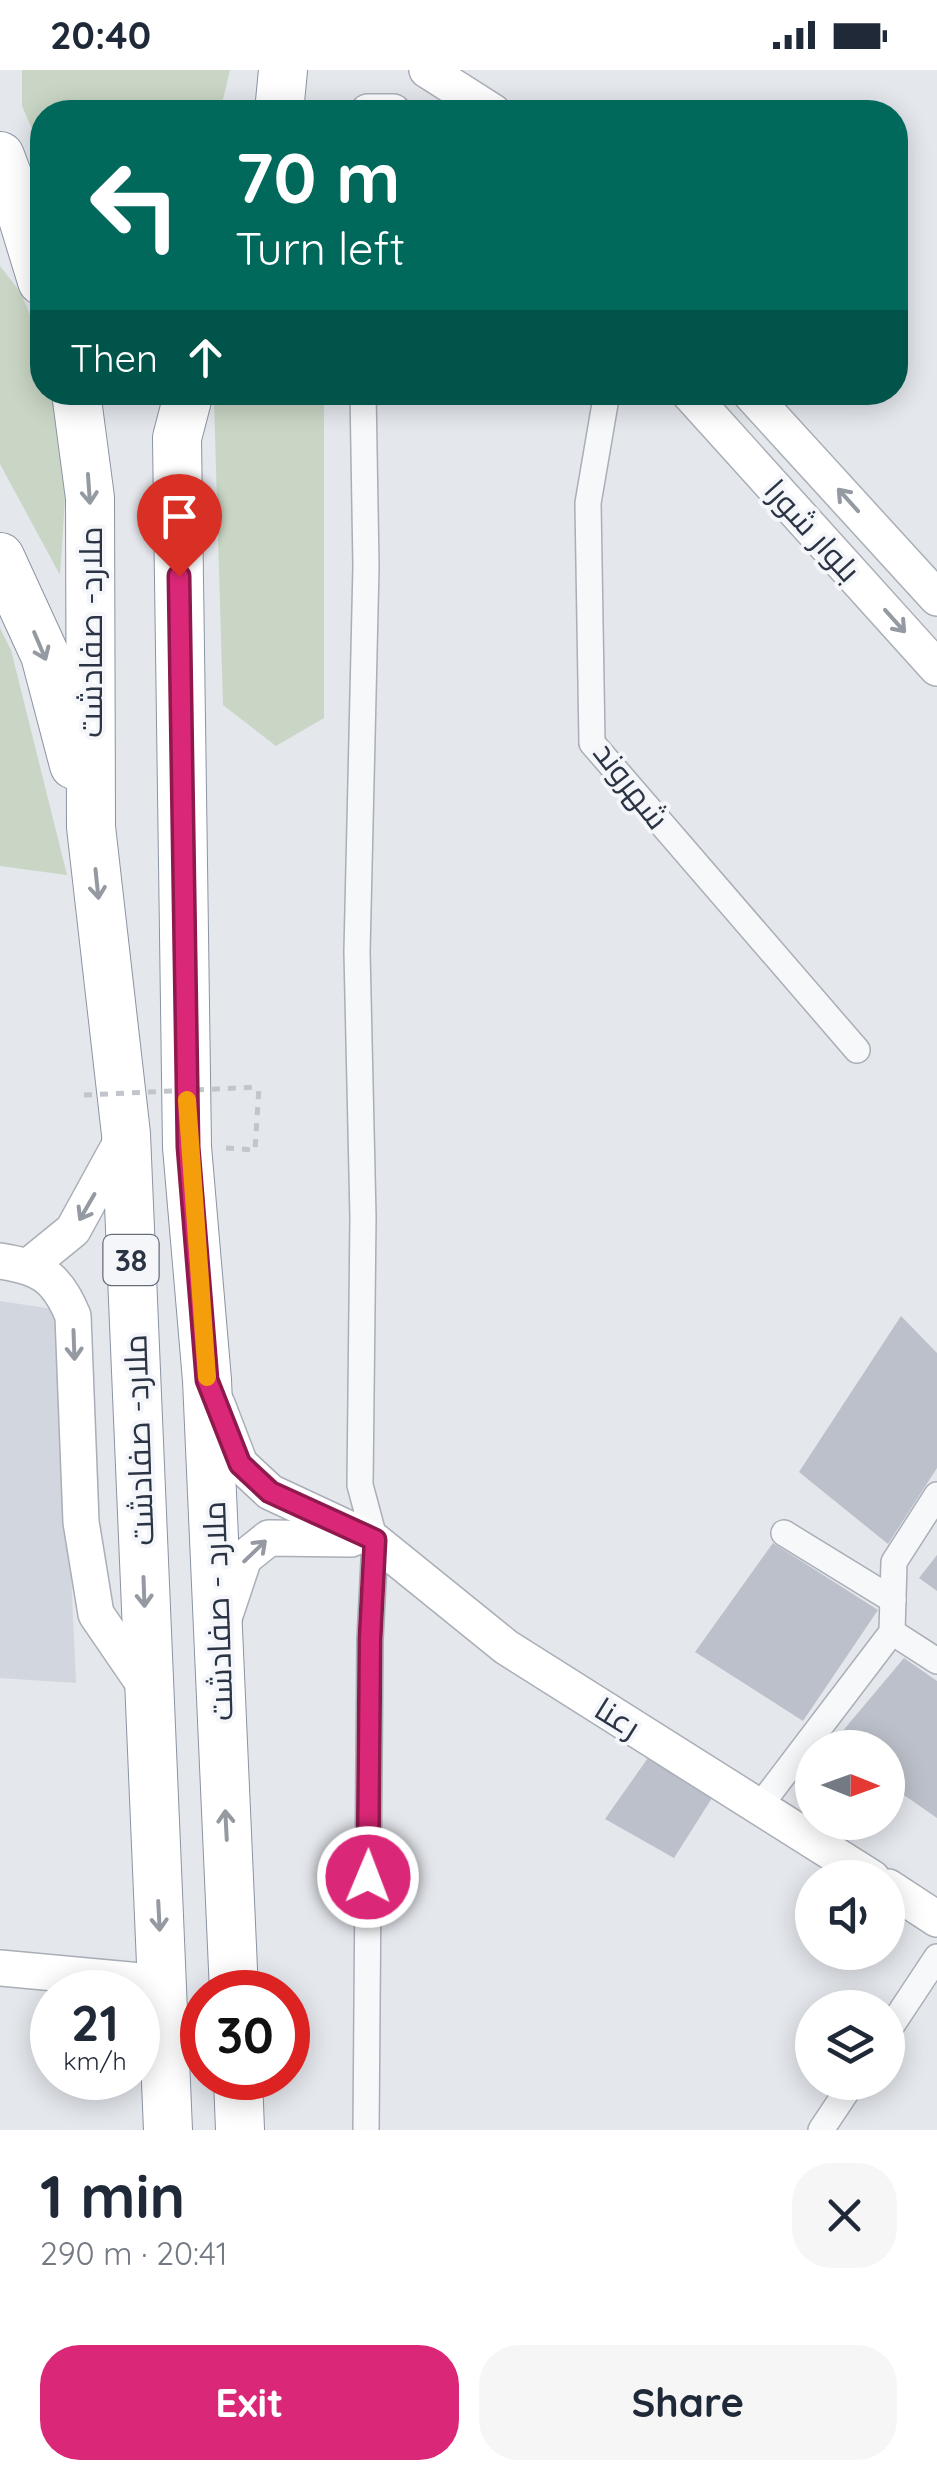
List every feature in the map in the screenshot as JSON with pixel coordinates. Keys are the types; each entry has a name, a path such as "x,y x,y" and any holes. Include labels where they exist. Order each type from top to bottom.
{"highway":[{"path":"280,100 283,70"},
{"path":"0,156 30,220"},
{"name":"ملارد- صفادشت","path":"78,405 90,498 91,827 126,1134 168,2130"},
{"name":"ملارد - صفادشت","path":"186,405 177,438 187,1108 207,1380 233,1970"},
{"path":"0,557 45,655 91,827"},
{"path":"239,2100 240,2130"}],"street":[{"path":"427,70 474,100"},
{"path":"363,405 366,566 358,952 362,1217 360,1485 375,1540 370,1639 366,2130"},
{"name":"شهروند","path":"605,405 588,503 592,743 858,1050"},
{"name":"بلوار شورا","path":"700,405 937,668"},
{"name":"بلوار شورا","path":"761,405 937,598"},
{"path":"15,1263 73,1230 126,1134"},
{"path":"15,1263 61,1288 73,1316 81,1522 96,1614 148,1690"},
{"name":"رعنا","path":"207,1380 240,1464 270,1492 375,1540 506,1647 844,1860"},
{"path":"759,1806 892,1632 894,1562 937,1494"},
{"path":"784,1533 893,1600"},
{"path":"217,1638 244,1558 269,1538 375,1540"},
{"path":"892,1632 937,1660"},
{"path":"905,1899 937,1919"},
{"path":"905,2004 937,1956"},
{"path":"0,1968 162,1983"},
{"path":"821,2130 841,2100"}],"path":[{"path":"84,1095 259,1087 254,1150"}],"shaded area":[{"path":"0,1301 59,1310 76,1683 0,1678"}],"green space":[{"path":"22,70 230,70 223,100 30,100 30,124 22,106"},
{"path":"0,266 21,293 30,315 30,405 61,405 66,484 60,575 0,464"},
{"path":"214,405 324,405 324,718 276,746 223,705"},
{"path":"0,628 11,650 67,875 0,866"}],"building":[{"path":"901,1316 937,1353 937,1468 888,1544 799,1472"},
{"path":"773,1543 878,1610 803,1721 695,1652"},
{"path":"937,1555 937,1591 919,1578"},
{"path":"904,1658 937,1681 937,1818 905,1796 905,1730 844,1730"},
{"path":"650,1755 712,1798 674,1858 605,1819"}],"slow traffic":[{"path":"187,1100 207,1377"}],"route":[{"path":"179,576 188,1147 207,1380 240,1464 270,1492 375,1540 368,1877"}]}
